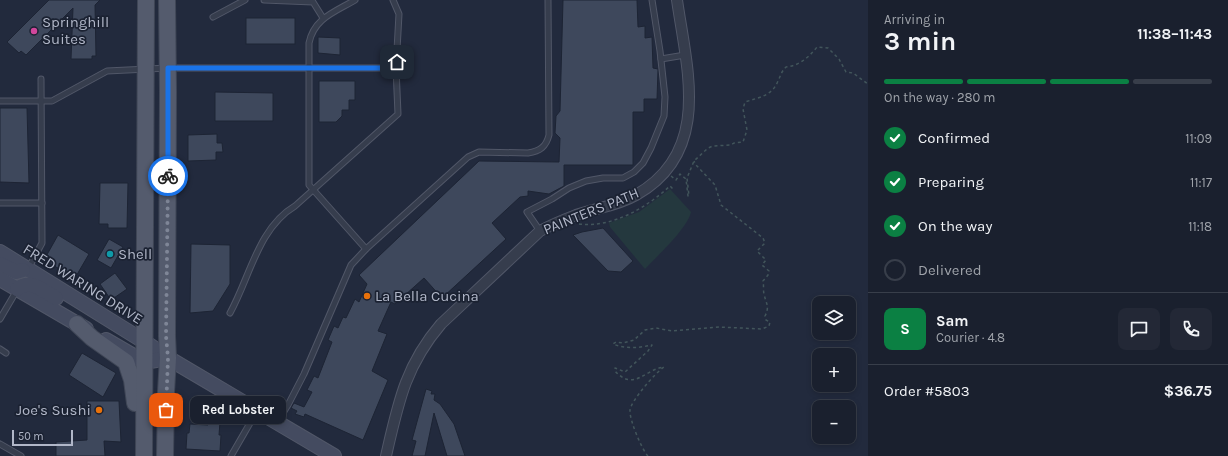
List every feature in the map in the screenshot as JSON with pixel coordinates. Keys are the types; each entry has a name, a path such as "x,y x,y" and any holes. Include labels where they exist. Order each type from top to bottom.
{"main road":[{"path":"144,456 146,0"},
{"path":"165,456 168,358 166,336 168,68 167,0"},
{"name":"FRED WARING DRIVE","path":"0,252 145,342 168,358 334,456"},
{"path":"0,264 16,272 28,270"},
{"path":"0,279 144,362 168,358"},
{"path":"17,289 22,285 33,285 65,303 87,307"},
{"path":"77,324 92,338 126,362 132,380 135,405 144,433"}],"street":[{"name":"PAINTERS PATH","path":"386,456 405,381 429,338 454,311 540,231 577,215 617,204 636,196 650,186 675,160 688,126 690,102 677,0"}],"lane":[{"path":"213,17 245,0"},
{"path":"264,0 313,2 323,18"},
{"path":"355,0 323,18 316,26 309,43 309,185 366,249"},
{"path":"230,313 267,233 287,211 295,206 398,114 396,68 399,14 393,0"},
{"path":"277,422 288,405 304,374 350,265 468,157 479,152 536,152 547,143 549,135 548,0"},
{"path":"540,231 527,212 552,200 569,188 586,180 623,178 634,172 643,163 651,148 664,116 666,97 652,0"},
{"path":"661,59 685,55"},
{"path":"0,101 52,101 107,71 168,68 396,68"},
{"path":"28,270 42,243 41,80"},
{"path":"0,203 42,203"},
{"path":"0,319 17,289"},
{"path":"0,349 6,353"},
{"path":"231,456 258,410"},
{"path":"0,444 21,456"}],"path":[{"path":"671,176 676,180 680,174 686,179 689,196 687,178 694,161 708,148 713,146 731,145 734,143 743,142 747,130 743,109 745,102 765,96 772,91 781,72 786,67 799,64 811,55 817,47 828,48 839,59 846,72 853,73 868,84"},
{"path":"648,456 637,436 630,411 633,401 657,372 664,367 659,368 641,378 627,380 620,377 615,371 615,368 625,372 648,351 652,345 641,348 613,344 616,342 623,343 634,340 646,330 656,328 672,331 719,327 762,329 769,326 770,322 766,320 765,316 768,310 764,294 763,281 768,275 769,271 762,265 766,260 758,250 765,243 762,238 721,205 715,185 694,161"},
{"path":"587,225 606,222 637,210 670,186 674,190"}],"shaded area":[{"path":"670,189 691,212 678,234 645,269 610,227 609,223 639,212"}],"building":[{"name":"Springhill Suites","path":"49,0 100,0 95,5 96,56 92,56 92,59 71,59 73,8 26,55 21,51 19,53 7,42"},
{"path":"563,0 637,0 638,27 645,26 645,38 652,37 653,68 658,70 657,99 644,99 644,112 633,112 633,165 564,165 564,186 549,194 528,191 528,196 520,197 492,223 506,239 442,298 424,278 395,304 391,302 378,331 387,334 372,371 388,380 363,440 305,414 304,417 295,414 297,411 291,408 294,403 304,407 312,392 307,390 314,376 318,378 332,342 328,340 334,326 338,328 343,317 346,318 355,299 359,302 367,284 359,275 479,161 559,162 560,138 555,133 556,116 560,111"},
{"path":"246,18 295,18 295,44 246,44"},
{"path":"318,37 340,38 340,55 318,53"},
{"path":"319,81 355,81 355,100 349,100 349,110 342,110 342,116 336,122 319,122"},
{"path":"215,92 273,93 273,121 215,121"},
{"path":"0,108 27,108 29,183 0,182"},
{"path":"217,134 217,143 222,143 223,152 216,152 216,160 188,161 188,135"},
{"path":"100,183 128,183 127,228 108,228 108,224 99,224"},
{"path":"603,228 633,261 621,272 608,271 573,235"},
{"path":"58,235 89,254 75,278 44,260"},
{"name":"Shell","path":"109,239 123,247 111,268 97,260"},
{"path":"191,244 230,245 230,284 213,311 190,313"},
{"path":"115,273 127,289 111,300 100,284"},
{"path":"82,353 116,373 103,397 69,375"},
{"path":"426,389 432,391 431,394 435,394 434,400 440,404 454,424 465,456 447,456 434,413 425,456 412,456 416,441 412,440"},
{"path":"87,401 119,401 121,442 104,441 105,456 56,456 56,442 87,440"},
{"path":"208,421 220,422 220,451 186,449 187,433 189,433 190,424 208,425"}],"way so far":[{"path":"166,410 168,358 166,336 168,176"}],"place":[{"name":"Springhill Suites","path":"34,31"},
{"name":"Shell","path":"110,254"},
{"name":"La Bella Cucina","path":"367,296"},
{"name":"Joe's Sushi","path":"99,410"},
{"name":"Red Lobster","path":"166,410"}],"route":[{"path":"168,176 168,68 396,68 397,62"}]}
